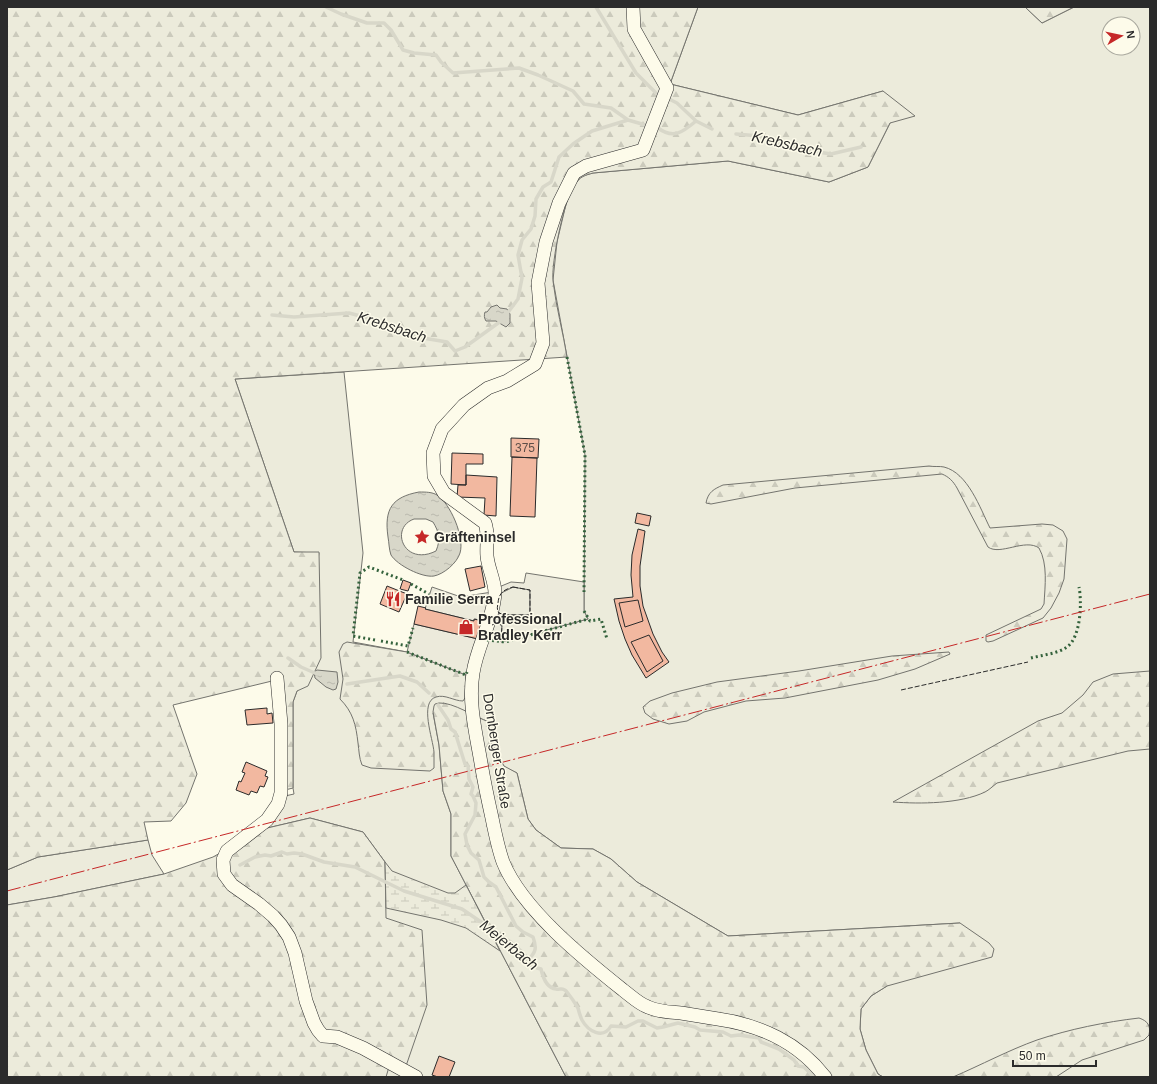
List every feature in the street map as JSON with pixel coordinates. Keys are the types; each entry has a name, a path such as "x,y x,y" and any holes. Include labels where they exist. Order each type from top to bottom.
{"lane":[{"name":"Dornberger Straße","path":"633,7 634,29 667,88 643,150 586,166 574,173 559,203 546,242 538,283 544,343 535,364 508,380 488,388 464,405 442,429 433,453 434,476 444,493 485,523 487,529 487,558 495,592 490,615 473,670 471,684 472,710 484,779 497,840 504,863 514,883 529,904 556,932 594,966 646,1007 660,1011 720,1019 763,1030 795,1047 812,1062 824,1077"},
{"path":"277,678 281,724 281,794 278,804 267,820 227,850 223,860 224,874 232,884 273,916 289,937 295,953 306,1001 318,1030 324,1036 337,1038 362,1048 416,1077"}],"green space":[{"path":"7,7 698,7 670,84 798,115 883,91 915,116 890,123 868,167 829,182 728,161 593,173 581,178 575,184 567,203 559,231 553,272 556,300 567,357 235,379 294,552 319,552 321,658 308,686 297,691 293,702 293,788 285,790 272,681 173,705 197,774 186,803 171,821 144,822 148,840 38,857 7,870"},
{"path":"698,7 1025,7 1042,23 1074,7 1150,7 1150,1077 883,1077 878,1074 866,1050 860,1029 861,1009 871,996 887,986 960,923 728,936 637,882 611,859 593,849 561,848 536,830 528,819 517,773 504,767 490,740 489,722 443,703 433,713 439,745 443,791 451,814 451,856 566,1077 386,1077 361,1057 385,862 363,832 310,818 263,829 285,796 294,794 293,702 297,691 319,553 294,552 235,379 344,372 363,553 353,642 407,652 466,675 476,676 494,623 500,623 502,625 501,642 588,619 584,611 585,455 553,280 557,242 567,200 575,184 582,176 593,173 728,161 829,182 868,167 890,123 883,91 798,115 670,84"},
{"path":"1025,7 1074,7 1042,23"},
{"path":"929,466 944,467 960,476 972,492 990,528 1042,524 1053,525 1063,531 1067,539 1064,579 1051,608 1043,618 993,641 986,641 986,635 1041,609 1044,604 1045,590 1044,561 1039,548 1033,545 999,550 988,547 952,481 942,474 795,488 711,504 706,503 708,496 712,491 723,485"},
{"path":"513,587 530,590 530,615 505,615 499,613 497,610 501,593"},
{"path":"347,642 407,652 466,675 465,698 463,701 439,696 431,700 428,706 428,722 434,752 434,768 430,771 371,768 362,765 353,719 348,709 340,699 343,679 339,652 343,644"},
{"path":"949,652 950,654 915,669 878,680 785,698 746,701 704,712 687,721 669,724 653,719 645,713 643,707 650,701 672,693 717,682 892,656"},
{"path":"1150,671 1150,749 1128,751 997,783 985,792 964,799 927,803 893,802 1038,721 1062,713 1083,695 1093,682 1113,674"},
{"path":"445,703 457,707 489,722 490,740 504,766 517,773 528,819 536,830 561,848 593,849 611,859 637,882 728,936 960,923 989,943 994,949 992,957 887,986 871,996 861,1009 860,1029 866,1050 878,1074 883,1077 566,1077 451,856 451,814 443,791 439,745 433,712 435,704"},
{"path":"310,818 363,832 385,862 386,918 422,930 427,1005 406,1066 389,1067 386,1077 7,1077 7,905 54,897 164,874 213,857 263,829"},
{"path":"148,840 152,855 164,874 54,897 7,905 7,870 38,857"},
{"path":"385,862 392,871 448,893 455,893 466,885 500,951 466,928 441,920 386,908"},
{"path":"1139,1018 1147,1022 1150,1029 1149,1035 1144,1040 1082,1060 1056,1077 953,1077 1016,1048 1062,1032 1088,1026"}],"shaded area":[{"path":"526,573 584,582 584,611 588,619 501,642 502,626 497,623 499,613 505,615 530,615 530,590 513,587 501,593 499,587 511,582 524,583"},
{"path":"432,587 461,597 492,592 484,621 475,619 474,621 425,609"},
{"path":"414,624 478,639 466,675 407,652"}],"water":[{"path":"497,305 500,308 507,309 510,314 510,323 506,327 496,321 486,321 485,319 485,312 487,312 491,307"},
{"path":"424,492 437,495 447,505 455,521 460,538 460,553 450,568 438,575 429,576 417,573 404,567 391,555 387,527 389,512 396,501 410,494","holes":["414,519 426,519 433,522 437,529 439,536 438,547 436,551 425,555 416,554 408,550 404,544 402,530 406,524"]},
{"path":"317,670 337,672 338,682 336,689 333,690 326,687 315,678 314,672"}],"building":[{"path":"511,438 539,439 538,458 511,457"},
{"path":"452,453 483,454 483,464 466,464 466,485 451,484"},
{"path":"512,457 537,458 535,517 510,516"},
{"path":"466,475 497,477 496,516 484,515 485,498 457,497 458,485 466,485"},
{"path":"637,513 651,516 649,526 635,523"},
{"path":"638,529 645,531 640,566 640,586 643,606 653,634 669,662 646,678 632,655 625,639 614,599 633,597 631,575 632,555"},
{"path":"481,566 485,587 470,591 465,569"},
{"path":"403,580 411,583 408,591 400,589"},
{"path":"387,586 407,594 399,612 380,604"},
{"path":"638,600 643,621 625,627 619,603"},
{"path":"418,606 474,621 474,619 482,621 478,639 414,624"},
{"path":"649,635 663,661 647,672 631,642"},
{"path":"267,708 267,714 272,713 273,723 247,725 245,710"},
{"path":"246,762 267,771 265,776 268,777 264,787 260,786 257,793 251,791 249,795 236,790 239,781 241,782 245,773 242,772"},
{"path":"439,1056 455,1062 449,1077 438,1077 432,1075"}],"waterway":[{"name":"Krebsbach","path":"326,7 367,23 384,23 391,30 403,50 414,53 436,55 453,73 519,68 573,91 584,104 611,108 628,120"},
{"name":"Krebsbach","path":"596,7 636,73 659,96"},
{"name":"Krebsbach","path":"669,99 677,103 696,121 712,129"},
{"name":"Krebsbach","path":"506,315 518,299 522,278 518,255 522,240 531,229 535,216 536,199 543,187 551,182 559,157 573,144 592,131 628,120 649,126"},
{"name":"Krebsbach","path":"658,128 664,132 674,134 683,131 696,121"},
{"name":"Krebsbach","path":"736,134 759,136 787,147 831,154 861,147"},
{"name":"Krebsbach","path":"272,315 294,317 349,313 383,322 417,337 447,342 455,351 465,347 501,321"},
{"path":"288,658 301,667 317,674"},
{"path":"347,684 400,676 417,682 429,693"},
{"path":"438,705 448,720 451,729 455,732 465,764 468,766 469,779 473,787 471,794 476,803 475,815 465,834 467,845 471,853 479,860 484,877 496,887 516,926 523,932 533,937 535,950 533,955 528,960"},
{"name":"Meierbach","path":"240,865 255,857 265,855 271,856 282,852 287,854 302,854 324,862 355,867 404,891 462,909 512,943 537,968 541,969 544,979 550,987 566,990 578,1008 582,1020 588,1028 596,1032 604,1033 611,1026 626,1027 638,1021 643,1021 657,1028 678,1023 695,1027 700,1030 723,1032 731,1036 739,1035 759,1038 761,1042 779,1049 794,1060 798,1066 804,1067 814,1077"}],"hedge":[{"path":"567,357 585,455 584,592"},
{"path":"375,640 353,636 360,573 369,567 403,580"},
{"path":"411,584 429,594"},
{"path":"1031,658 1059,651 1067,647 1072,642 1078,628 1080,610 1079,587"},
{"path":"584,611 590,621 601,619 607,639"},
{"path":"487,640 505,642 588,619"},
{"path":"381,641 408,646 413,628"},
{"path":"407,652 466,675 467,672"}],"fence":[{"path":"513,587 530,590 530,615 505,615 499,613 497,606 501,594 507,589 513,587"},
{"path":"492,625 497,623 502,625 501,642"},
{"path":"901,690 1028,662"}],"power":[{"path":"7,891 1150,594"}],"place":[{"name":"Gräfteninsel","path":"422,537"},
{"name":"Familie Serra","path":"393,599"},
{"name":"Professional Bradley Kerr","path":"466,627"}]}
